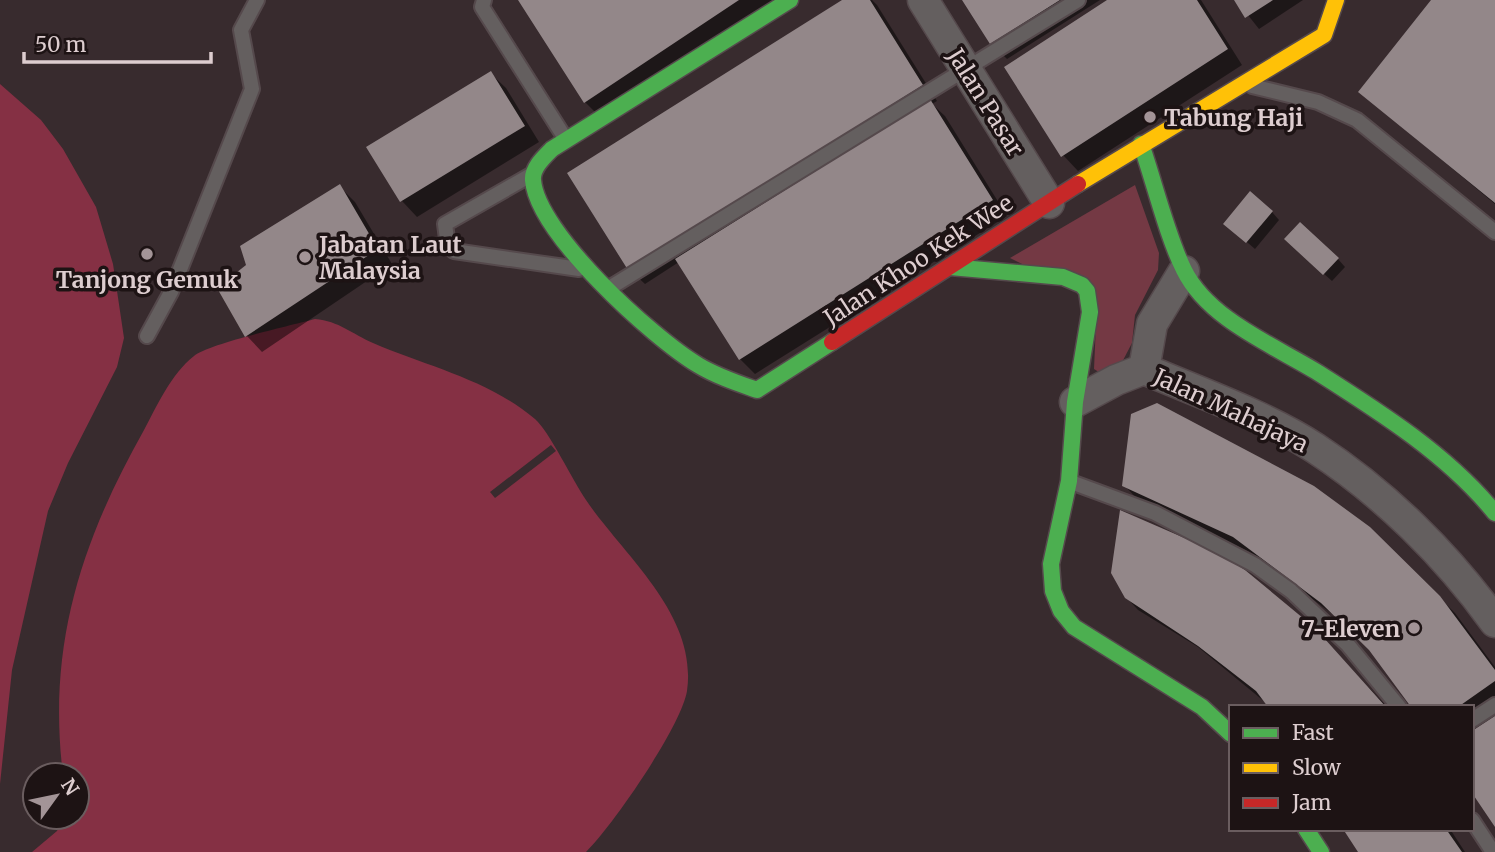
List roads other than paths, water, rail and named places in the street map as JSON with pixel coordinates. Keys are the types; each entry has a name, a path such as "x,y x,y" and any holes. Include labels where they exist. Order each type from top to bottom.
{"street":[{"path":"534,173 552,149 565,139 790,0"},
{"name":"Jalan Pasar","path":"923,0 1049,203"},
{"name":"Jalan Khoo Kek Wee","path":"534,173 533,182 539,203 562,242 588,270 696,365 757,390 1141,145 1244,85 1324,34 1336,0"},
{"path":"1141,145 1184,271 1210,302 1246,333 1316,372 1444,460 1474,486 1495,513"},
{"path":"950,267 1063,277 1082,285 1087,291 1090,312 1075,402 1069,481 1051,564 1053,591 1061,611 1074,627 1202,706 1229,732"},
{"path":"1144,369 1152,324 1184,271"},
{"name":"Jalan Mahajaya","path":"1075,402 1116,380 1144,369 1224,403 1313,447 1387,501 1444,561 1495,622"},
{"path":"1307,831 1321,852"}],"lane":[{"path":"147,336 172,292 252,89 241,30 257,0"},
{"path":"484,0 482,7 565,139"},
{"path":"610,288 1078,0"},
{"path":"1244,85 1318,102 1357,120 1495,232"},
{"path":"534,173 445,224 447,239 454,251 588,270"},
{"path":"1069,481 1155,513 1255,565 1291,591 1348,645 1397,705"},
{"path":"1474,719 1495,705"},
{"path":"1474,823 1493,852"}],"place":[{"name":"Tabung Haji","path":"1150,117"},
{"name":"Tanjong Gemuk","path":"147,254"},
{"name":"Jabatan Laut Malaysia","path":"305,257"},
{"name":"7-Eleven","path":"1414,628"}]}
